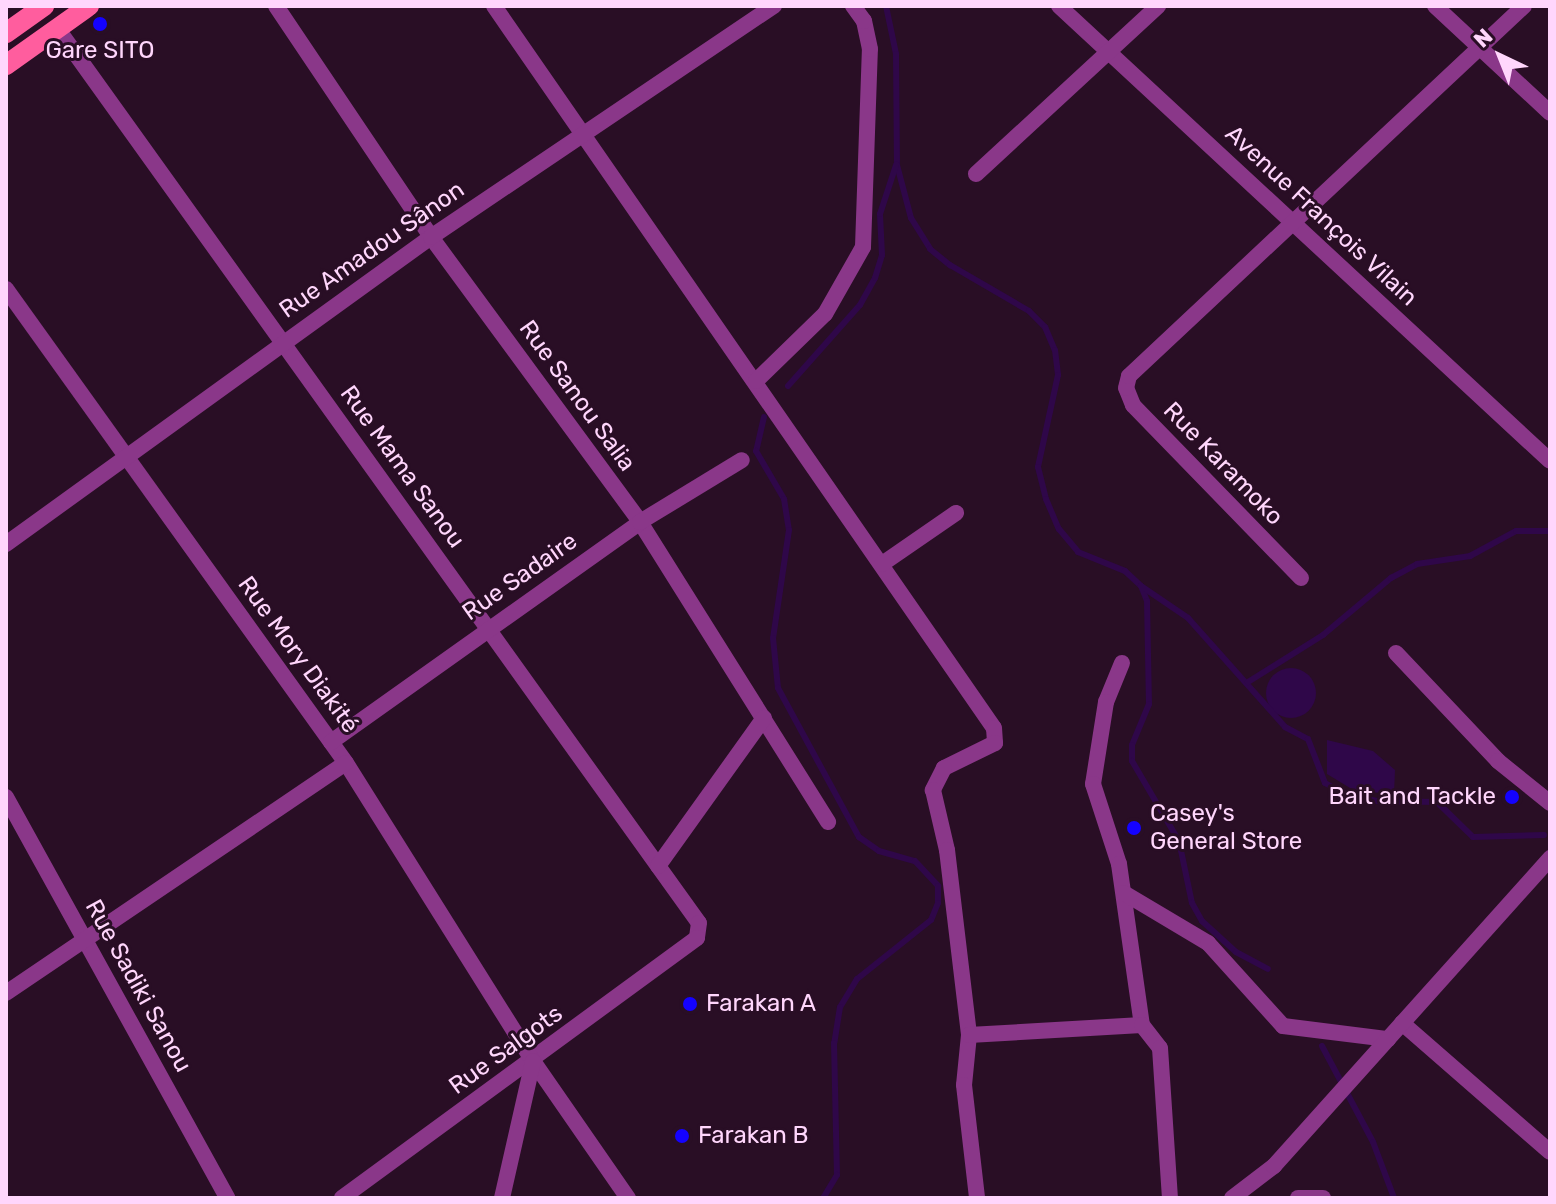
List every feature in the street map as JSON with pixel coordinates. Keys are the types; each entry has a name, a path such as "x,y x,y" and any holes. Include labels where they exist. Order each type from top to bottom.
{"main road":[{"path":"6,65 89,6"},
{"path":"6,33 41,7"}],"street":[{"name":"Rue Sanou Salia","path":"276,6 431,237 640,522 828,822"},
{"path":"494,6 579,135 756,381 997,733 991,747 944,768 933,790 947,850 969,1035 964,1085 977,1198"},
{"name":"Rue Amadou Sânon","path":"6,544 431,237 774,6"},
{"path":"756,381 825,314 863,247 870,49 864,21 853,6"},
{"name":"Avenue François Vilain","path":"1059,6 1549,460"},
{"path":"976,174 1158,6"},
{"path":"1435,6 1550,113"},
{"path":"1294,224 1524,6"},
{"name":"Rue Mama Sanou","path":"57,28 699,923 697,938"},
{"name":"Rue Karamoko","path":"1294,224 1129,376 1126,388 1133,405 1301,578"},
{"name":"Rue Mory Diakité","path":"6,289 346,763 533,1061 628,1198"},
{"name":"Rue Sadaire","path":"331,742 640,522 742,460"},
{"path":"882,564 956,513"},
{"path":"1396,653 1498,761 1550,803"},
{"path":"1122,663 1106,702 1093,784 1124,893 1142,1025 1160,1048 1170,1198"},
{"path":"658,866 764,718"},
{"path":"6,993 346,763"},
{"name":"Rue Sadiki Sanou","path":"6,797 227,1198"},
{"path":"1239,1194 1290,1149 1550,858"},
{"path":"1124,893 1208,943 1283,1026 1388,1039"},
{"name":"Rue Salgots","path":"342,1198 697,938"},
{"path":"1402,1023 1550,1152"},
{"path":"969,1035 1142,1025"},
{"path":"502,1198 533,1061"},
{"path":"1239,1194 1263,1198"},
{"path":"1298,1198 1323,1198"}],"shaded area":[{"path":"1291,668 1309,675 1316,693 1309,711 1291,718 1273,711 1266,693 1273,675"},
{"path":"1327,740 1373,751 1395,770 1394,794 1355,791 1327,774"}],"waterway":[{"path":"886,6 896,54 897,165 911,218 930,249 950,265 1029,311 1045,327 1055,350 1058,375 1038,467 1046,499 1059,529 1078,552 1125,571 1141,586 1147,601 1149,704 1132,745 1132,761 1179,841 1192,903 1202,921 1236,952 1268,969"},
{"path":"788,386 860,305 875,278 882,255 880,214 896,165"},
{"path":"764,417 756,451 784,499 789,530 773,638 778,688 859,837 879,851 915,861 938,886 938,903 931,920 857,979 840,1007 834,1043 837,1175 823,1198"},
{"path":"1248,682 1323,635 1391,578 1417,564 1470,556 1516,531 1550,531"},
{"path":"1141,586 1188,618 1285,727 1308,739 1325,783 1347,795 1378,801 1437,802 1473,837 1544,835"},
{"path":"1322,1046 1373,1142 1394,1198"}],"place":[{"name":"Gare SITO","path":"100,24"},
{"name":"Bait and Tackle","path":"1512,797"},
{"name":"Casey's General Store","path":"1134,828"},
{"name":"Farakan A","path":"690,1004"},
{"name":"Farakan B","path":"682,1136"}]}
